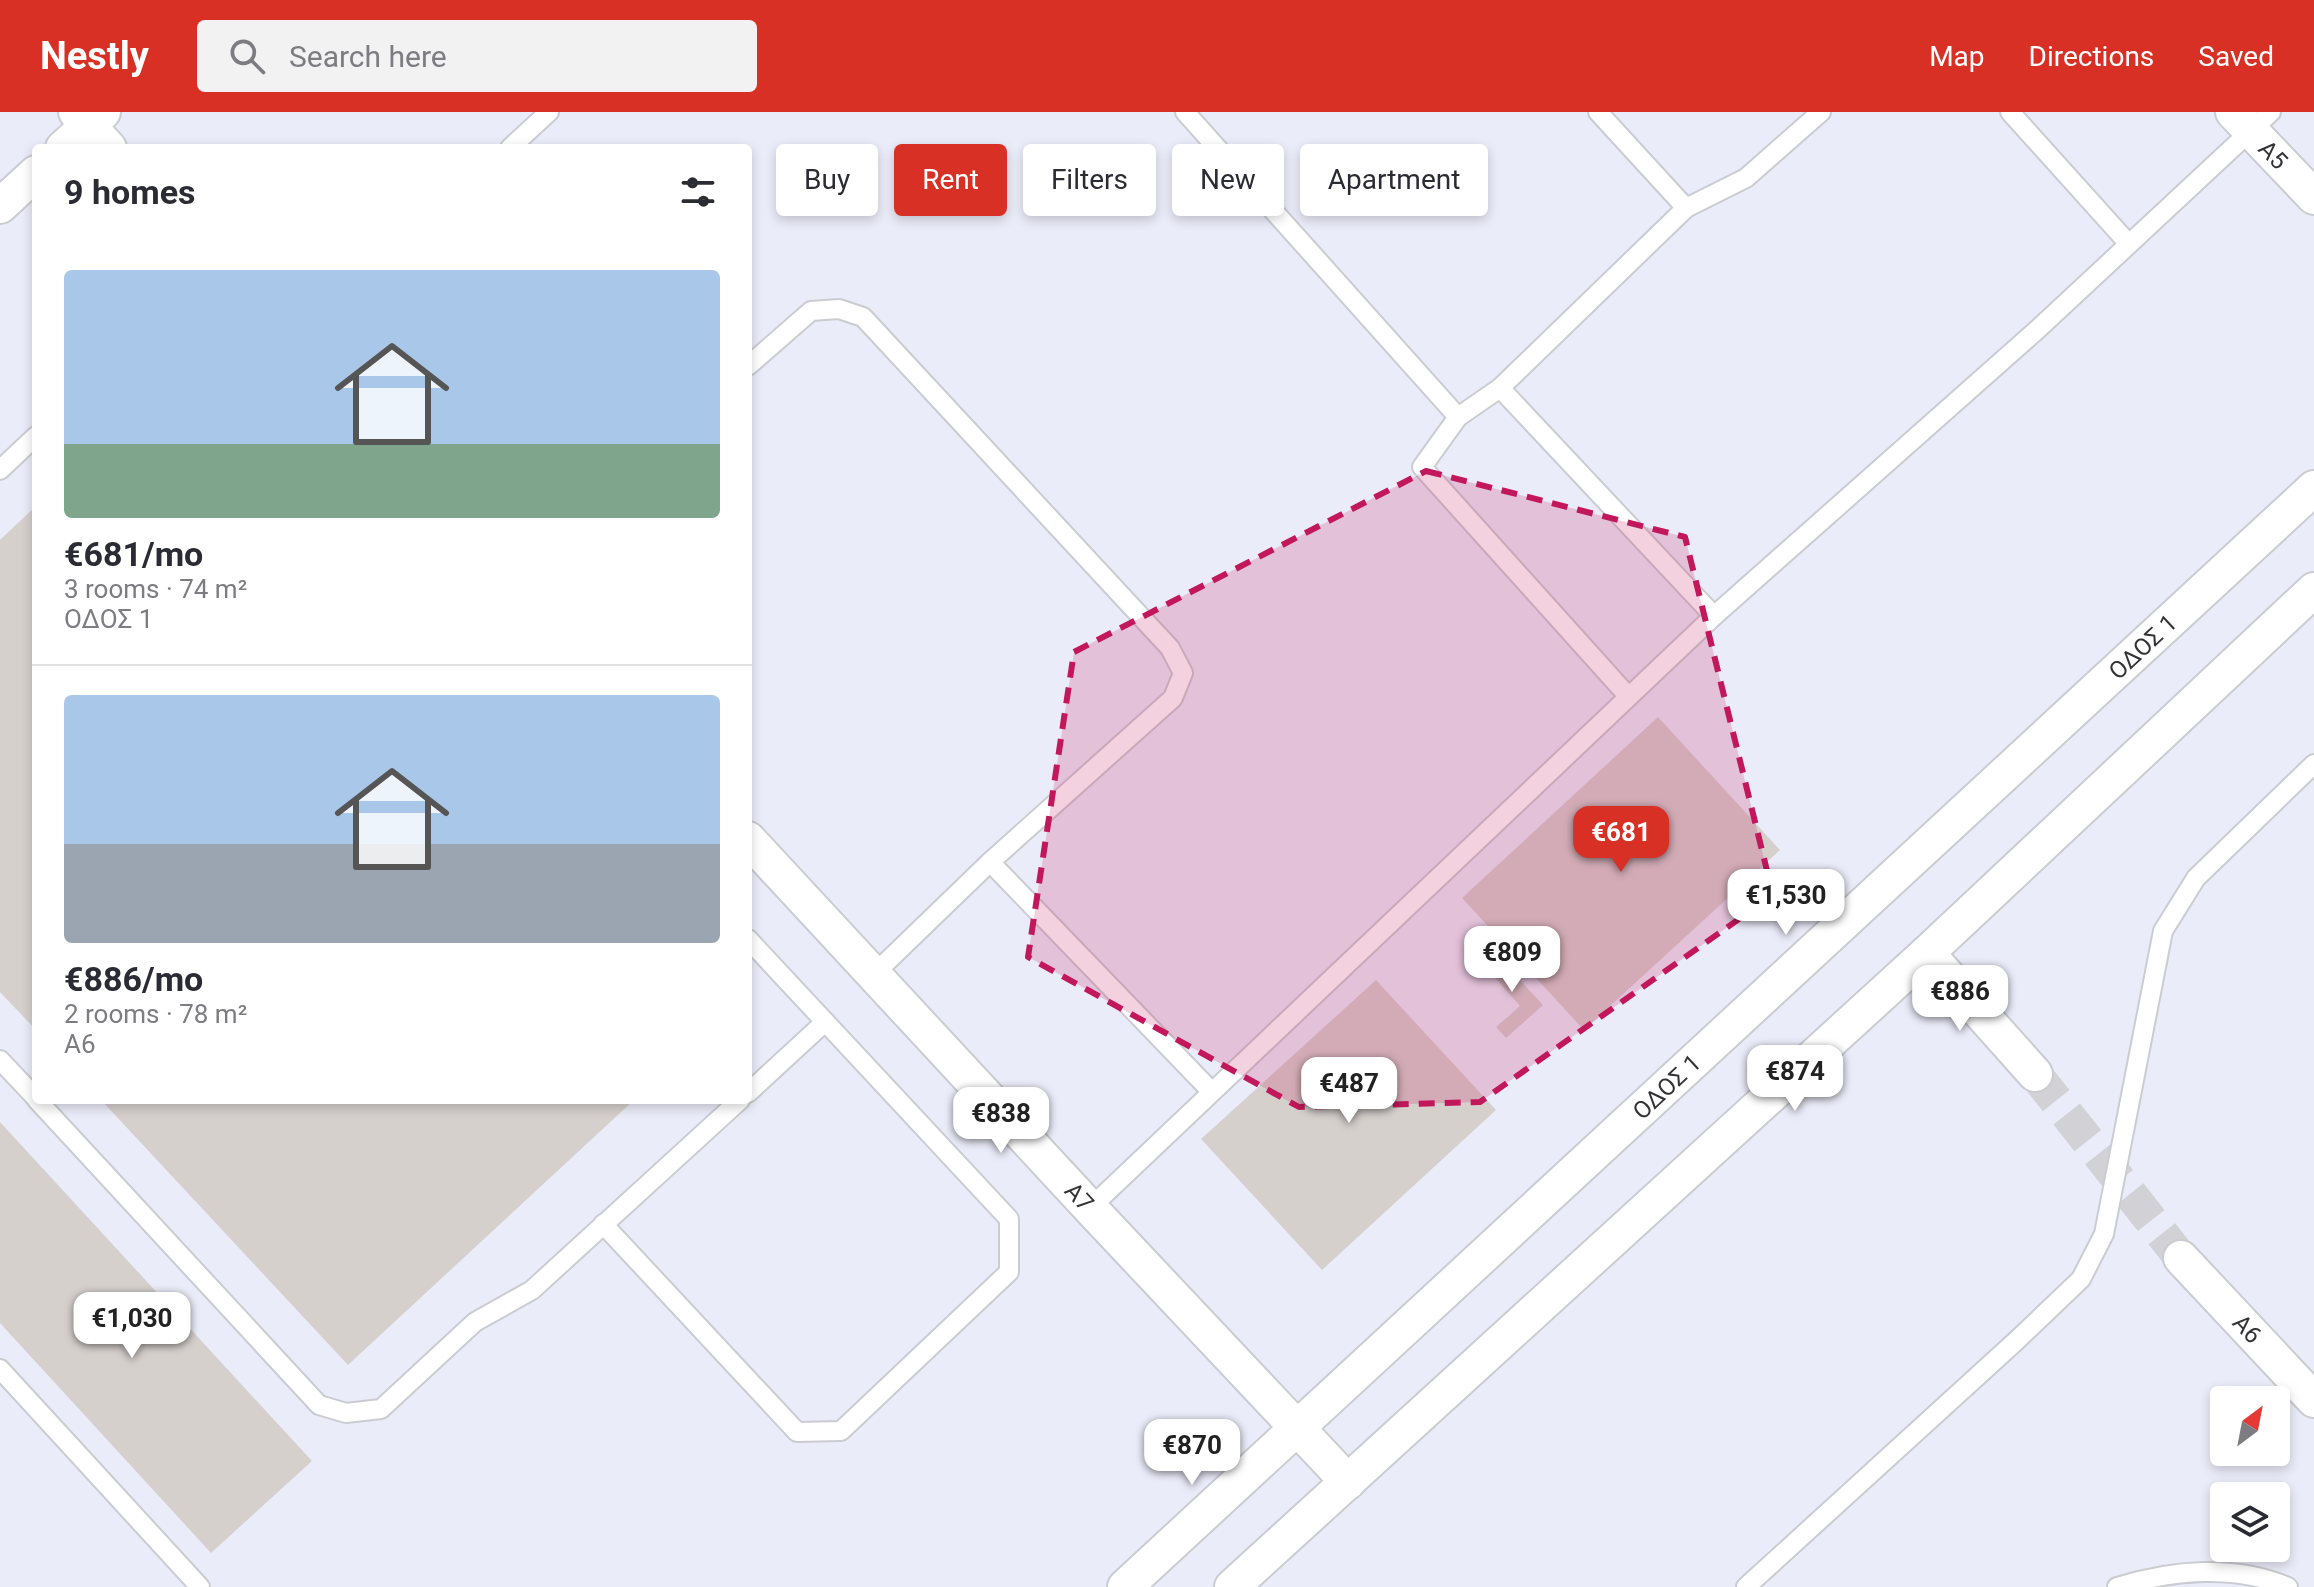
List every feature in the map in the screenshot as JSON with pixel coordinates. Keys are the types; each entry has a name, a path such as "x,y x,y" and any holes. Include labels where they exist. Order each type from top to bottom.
{"street":[{"name":"Α5","path":"2252,118 2314,197"},
{"path":"0,206 32,177"},
{"name":"ΟΔΟΣ 1","path":"1125,1587 2314,488"},
{"path":"1232,1587 1927,953 2314,590"},
{"name":"Α7","path":"752,843 1348,1482"},
{"path":"1927,953 2035,1074"},
{"name":"Α6","path":"2181,1258 2314,1400"}],"lane":[{"path":"514,144 549,112"},
{"path":"1185,112 1458,417"},
{"path":"1598,112 1686,208"},
{"path":"1628,696 1422,467 1458,417 1500,388 1686,208 1746,178 1821,112"},
{"path":"2010,112 2128,243"},
{"path":"1090,1208 1714,616 2038,329 2252,118"},
{"path":"752,363 811,311 839,309 863,317 1170,648 1183,673 1173,698 990,862 873,975"},
{"path":"1500,388 1714,616"},
{"path":"0,470 32,440"},
{"path":"1746,1587 2081,1279 2104,1234 2163,931 2196,878 2314,764"},
{"path":"990,862 1211,1091"},
{"path":"603,1224 797,1432 841,1431 1009,1272 1009,1219 752,943"},
{"path":"752,1089 825,1022"},
{"path":"0,1060 32,1094"},
{"path":"42,1104 319,1405 346,1413 381,1409 475,1322 532,1290 736,1104"},
{"path":"0,1369 200,1587"},
{"path":"2117,1587 2195,1571 2264,1576 2288,1587"}],"highlighted area":[{"path":"1426,471 1685,537 1773,895 1480,1102 1299,1107 1028,957 1074,652"}],"shaded area":[{"path":"0,112 2314,112 2314,1587 0,1587"}],"building":[{"path":"32,510 32,1026 0,992 0,540"},
{"path":"1658,717 1780,850 1584,1030 1462,898"},
{"path":"1493,951 1543,1005 1506,1038 1496,1027 1520,1006 1481,962"},
{"path":"1376,980 1496,1110 1322,1270 1201,1139"},
{"path":"105,1104 630,1104 348,1365"},
{"path":"0,1122 312,1461 211,1553 0,1323"}],"tunnel":[{"path":"2035,1074 2181,1258"}]}
